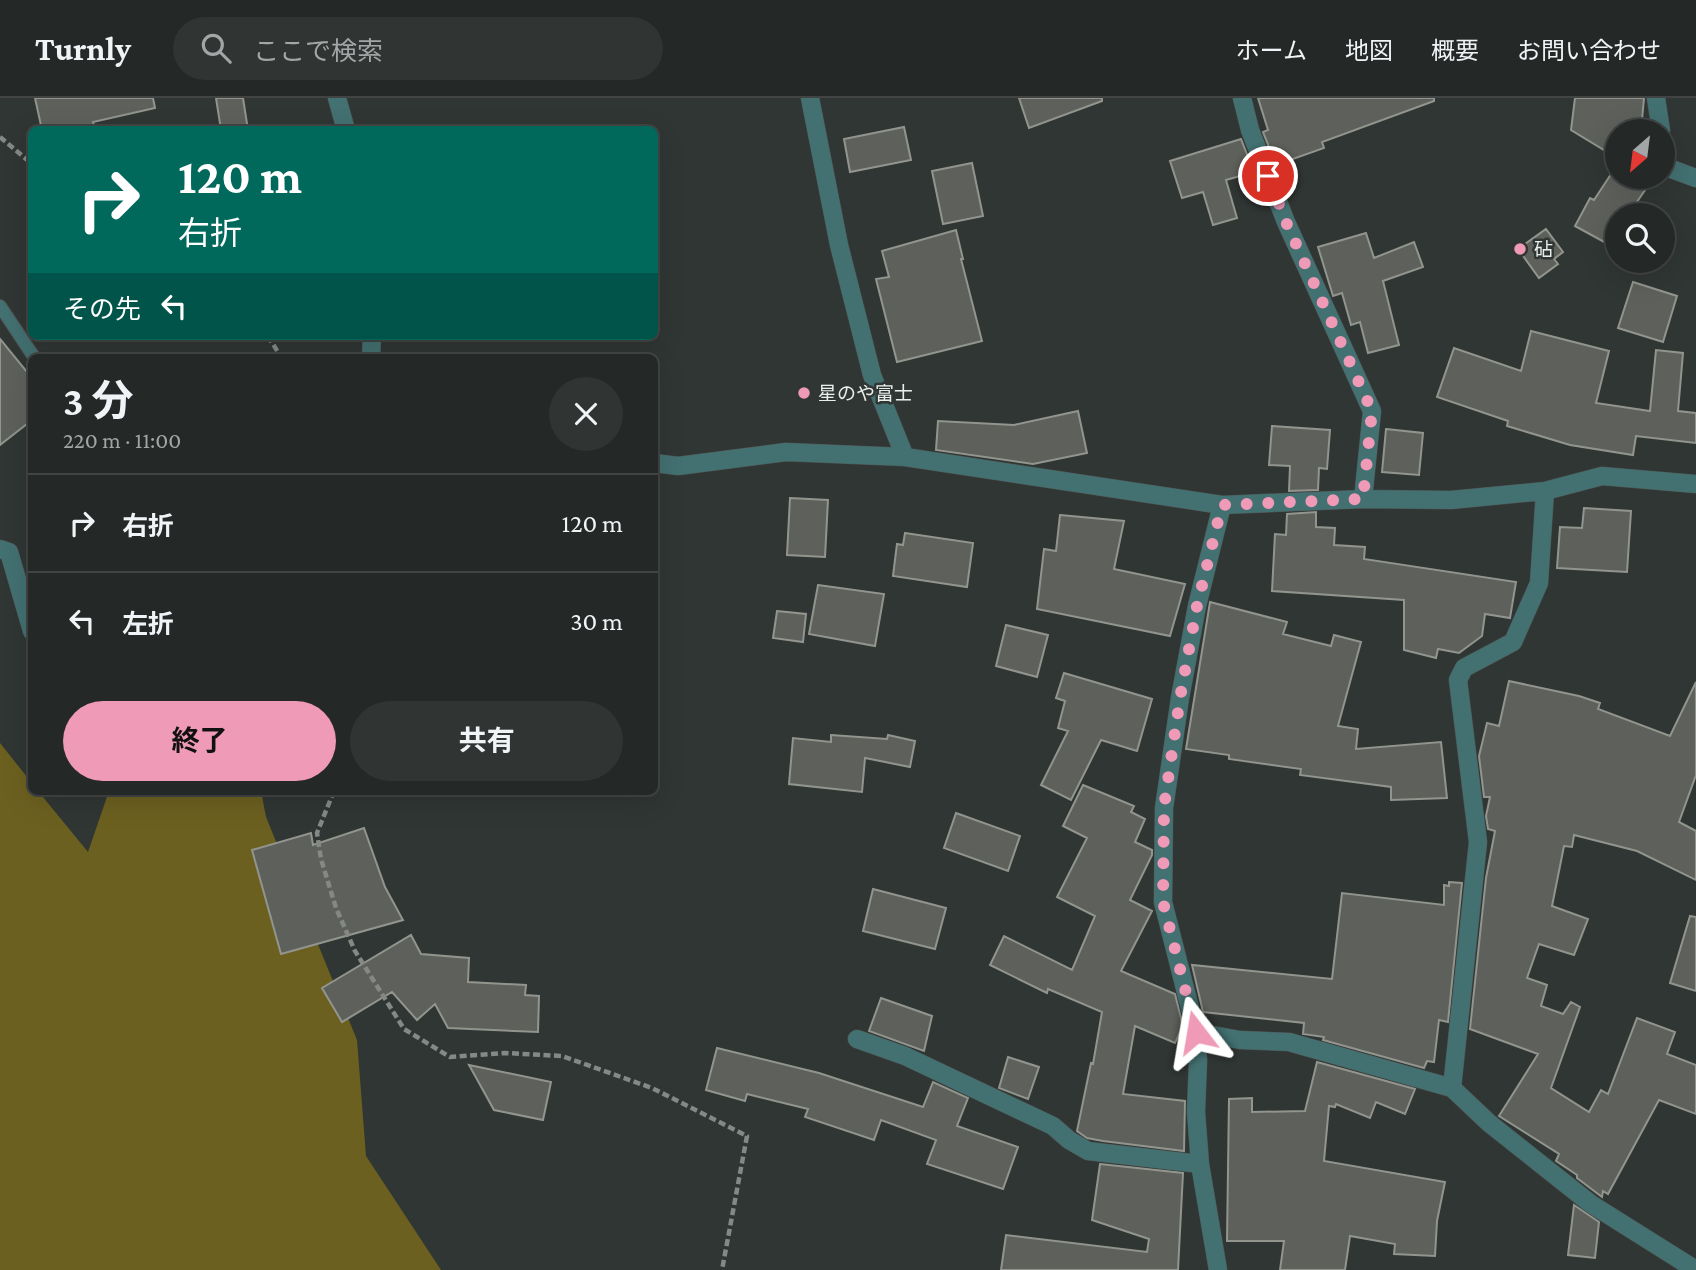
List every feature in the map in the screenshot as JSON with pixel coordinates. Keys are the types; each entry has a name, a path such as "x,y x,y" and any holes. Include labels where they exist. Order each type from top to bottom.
{"street":[{"path":"337,98 345,126"},
{"path":"810,98 839,245 872,375 905,457"},
{"path":"1242,98 1250,130 1286,222 1372,411 1363,499"},
{"path":"1656,98 1659,119"},
{"path":"1675,171 1696,178"},
{"path":"658,464 678,466 786,452 905,457 1222,505 1363,499 1451,500 1545,491 1602,476 1696,484"},
{"path":"1452,1088 1478,842 1458,680 1464,668 1513,642 1539,583 1545,491"},
{"path":"1218,1270 1200,1164 1196,1112 1196,1032 1163,902 1164,807 1180,698 1197,606 1222,505"},
{"path":"0,549 9,552 28,617"},
{"path":"1196,1032 1240,1040 1289,1042 1452,1088 1489,1123 1591,1204 1696,1270"},
{"path":"857,1039 905,1056 1053,1126 1088,1152 1200,1164"}],"lane":[{"path":"0,306 32,354"}],"path":[{"path":"0,137 28,161"},
{"path":"332,795 317,833 321,859 336,908 355,951 404,1029 450,1057 505,1053 562,1056 652,1088 747,1136 722,1270"}],"shaded area":[{"path":"0,743 28,778 28,795 41,795 88,852 108,795 262,795 266,817 357,1040 366,1156 441,1270 0,1270"}],"building":[{"path":"35,98 153,98 155,108 93,122 94,126 41,126"},
{"path":"216,98 243,98 247,126 220,126"},
{"path":"1019,98 1102,98 1102,101 1029,128"},
{"path":"1258,98 1434,98 1434,101 1322,142 1324,148 1276,165 1263,132 1268,130"},
{"path":"1575,98 1644,98 1642,119 1605,119 1605,151 1571,130"},
{"path":"904,127 911,160 850,172 844,139"},
{"path":"1241,139 1254,172 1226,180 1237,218 1213,225 1203,192 1182,198 1170,161"},
{"path":"972,163 983,216 943,224 932,171"},
{"path":"1605,183 1605,189 1646,189 1636,203 1605,203 1605,242 1575,226 1590,198 1594,200"},
{"path":"1546,229 1563,252 1554,259 1558,264 1539,278 1518,249"},
{"path":"956,230 982,341 897,362 876,279 889,277 882,251"},
{"path":"1366,233 1374,258 1414,242 1423,267 1383,281 1399,345 1368,353 1360,322 1351,325 1342,293 1333,296 1318,247"},
{"path":"1633,282 1677,296 1663,342 1618,328"},
{"path":"1531,331 1609,351 1596,403 1650,411 1656,350 1683,353 1678,411 1696,413 1696,443 1636,436 1633,455 1570,445 1507,426 1508,421 1437,397 1454,348 1521,371"},
{"path":"0,339 28,373 28,423 0,445"},
{"path":"1078,411 1087,453 1033,464 936,450 938,421 1014,425"},
{"path":"1272,426 1330,430 1327,469 1319,468 1318,490 1289,491 1290,466 1269,465"},
{"path":"1386,429 1423,433 1419,475 1382,472"},
{"path":"790,498 828,500 825,557 787,555"},
{"path":"1584,508 1631,511 1627,572 1557,568 1560,527 1582,528"},
{"path":"1316,512 1316,527 1335,528 1334,545 1365,547 1364,559 1516,582 1510,618 1485,614 1482,636 1459,653 1438,649 1436,658 1404,650 1404,600 1272,591 1275,534 1286,535 1287,514"},
{"path":"1060,515 1124,521 1114,569 1185,584 1170,636 1037,609 1044,549 1056,551"},
{"path":"905,533 973,543 967,587 893,576 897,544 903,545"},
{"path":"818,585 884,594 875,646 809,634"},
{"path":"1210,602 1287,622 1283,634 1331,646 1334,635 1361,642 1338,726 1358,729 1356,749 1441,742 1447,798 1391,800 1391,787 1300,775 1301,769 1229,759 1229,755 1186,749"},
{"path":"777,611 806,614 803,642 773,638"},
{"path":"1006,625 1048,635 1037,677 996,666"},
{"path":"1064,673 1152,699 1137,751 1101,740 1071,800 1041,785 1068,731 1058,728 1065,701 1056,698"},
{"path":"1509,681 1600,703 1598,709 1670,736 1696,682 1696,775 1679,822 1696,831 1696,880 1637,851 1574,835 1572,847 1564,846 1552,906 1588,919 1574,955 1539,944 1527,978 1547,985 1541,1006 1563,1014 1571,1002 1580,1007 1551,1088 1589,1112 1601,1090 1608,1094 1637,1018 1675,1032 1667,1054 1696,1065 1696,1114 1659,1100 1608,1194 1603,1191 1602,1197 1556,1161 1559,1154 1499,1116 1538,1054 1470,1029 1486,878 1495,831 1488,829 1486,816 1490,797 1484,797 1479,756 1487,723 1499,726"},
{"path":"831,735 887,739 888,735 915,741 910,767 865,758 862,792 789,784 793,738 831,742"},
{"path":"1083,785 1134,806 1131,812 1145,819 1135,842 1152,850 1152,855 1130,900 1152,911 1121,971 1175,994 1183,1026 1175,1043 1135,1026 1123,1094 1185,1101 1184,1151 1103,1141 1087,1138 1077,1131 1102,1012 1048,989 1047,993 990,965 1004,936 1072,970 1095,916 1057,897 1087,838 1063,826"},
{"path":"956,813 1020,836 1008,871 944,848"},
{"path":"364,828 385,887 403,920 281,954 252,850 311,833 313,845"},
{"path":"1449,882 1462,883 1448,1022 1439,1020 1434,1062 1427,1061 1424,1068 1323,1040 1324,1037 1303,1034 1304,1023 1203,1012 1192,965 1332,979 1342,893 1444,905 1444,885 1449,886"},
{"path":"873,889 946,908 935,949 863,931"},
{"path":"1690,916 1696,917 1696,991 1670,983"},
{"path":"411,935 421,954 469,958 468,982 526,985 525,995 539,996 538,1032 448,1028 435,1004 417,1020 392,992 342,1022 322,988"},
{"path":"881,998 932,1016 924,1051 869,1031"},
{"path":"717,1048 819,1073 923,1107 933,1082 968,1098 957,1126 1018,1147 1003,1189 927,1164 936,1140 881,1120 874,1140 805,1117 808,1109 747,1094 745,1101 706,1090"},
{"path":"1008,1057 1039,1067 1028,1099 999,1088"},
{"path":"1317,1062 1415,1089 1405,1114 1376,1102 1370,1118 1336,1104 1335,1107 1329,1106 1324,1161 1445,1182 1437,1221 1435,1256 1394,1254 1395,1244 1350,1236 1345,1270 1280,1270 1284,1241 1227,1241 1229,1099 1252,1098 1252,1112 1305,1111"},
{"path":"469,1065 551,1082 543,1120 494,1110"},
{"path":"1100,1164 1183,1173 1178,1270 1001,1270 1006,1235 1147,1252 1149,1239 1092,1220"},
{"path":"1574,1205 1599,1222 1595,1258 1568,1255"}],"place":[{"name":"砧","path":"1520,249"},
{"name":"星のや富士","path":"804,393"}],"route":[{"path":"1196,1032 1163,902 1164,807 1197,606 1222,505 1363,499 1372,411 1286,222 1268,176"}]}
